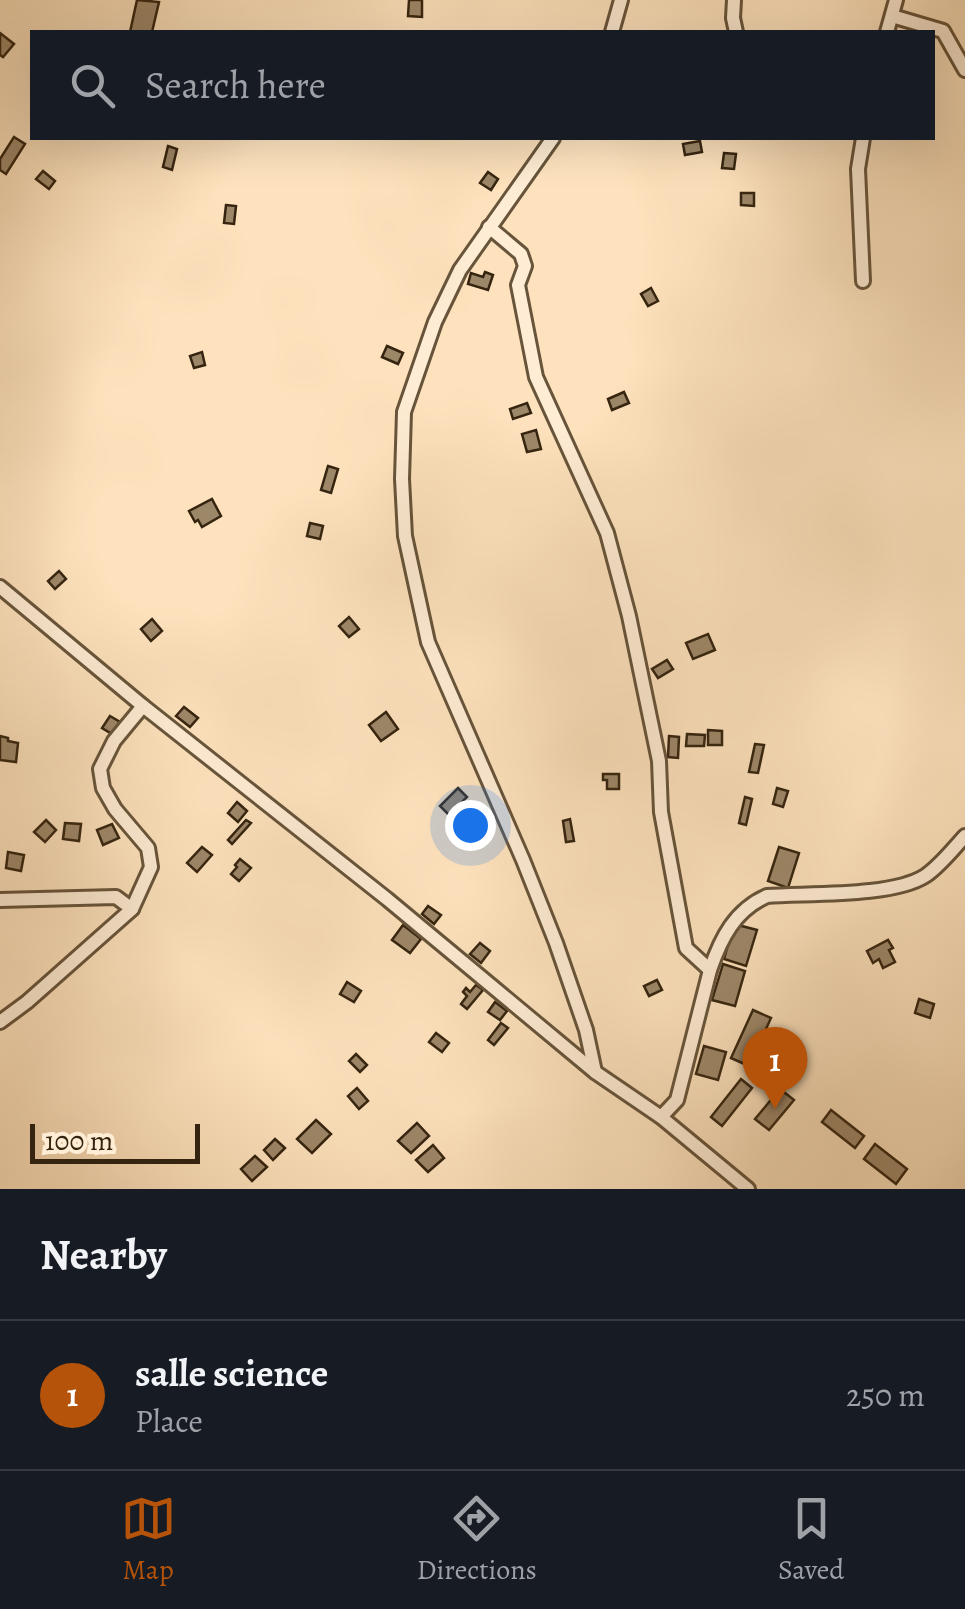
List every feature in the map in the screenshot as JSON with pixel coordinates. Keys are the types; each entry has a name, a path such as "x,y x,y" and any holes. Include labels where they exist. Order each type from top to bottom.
{"street":[{"path":"613,30 621,0"},
{"path":"734,0 736,30"},
{"path":"888,30 896,0"},
{"path":"892,16 943,31 965,70"},
{"path":"552,140 460,270 434,322 404,412 402,479 405,536 428,642 556,943 586,1030 595,1072"},
{"path":"863,140 858,168 863,281"},
{"path":"489,227 521,254 525,266 518,285 536,376 607,533 630,616 659,761 662,812 686,948 710,970"},
{"path":"0,587 595,1072 660,1117 748,1189"},
{"path":"0,1022 132,910 151,867 148,848 115,808 103,788 100,770 114,741 143,706"},
{"path":"660,1117 678,1100 710,970 731,923 767,896 876,890 911,883 929,874 965,836"},
{"path":"0,900 116,897 132,910"}],"building":[{"path":"137,0 159,2 152,30 130,30"},
{"path":"409,0 422,0 422,17 408,16"},
{"path":"0,33 14,44 3,57 0,55"},
{"path":"14,137 25,144 6,174 0,170 0,159"},
{"path":"700,141 702,152 685,155 683,144"},
{"path":"168,146 177,149 172,170 163,167"},
{"path":"724,153 736,154 734,169 722,168"},
{"path":"43,171 55,181 49,189 36,179"},
{"path":"488,172 498,179 491,190 480,183"},
{"path":"741,193 754,193 754,206 741,205"},
{"path":"226,205 236,206 234,224 224,223"},
{"path":"485,272 493,275 488,290 468,284 471,273 483,277"},
{"path":"651,288 658,301 648,306 641,294"},
{"path":"387,346 403,353 398,364 382,357"},
{"path":"202,352 205,365 194,368 190,356"},
{"path":"624,392 629,403 612,410 608,399"},
{"path":"527,403 531,413 513,419 510,409"},
{"path":"536,430 541,449 527,452 522,434"},
{"path":"328,466 338,469 331,493 321,490"},
{"path":"212,499 221,516 202,527 189,511"},
{"path":"310,523 323,526 320,539 307,536"},
{"path":"59,571 66,579 55,589 48,581"},
{"path":"349,617 359,629 349,637 339,626"},
{"path":"152,619 162,631 151,641 141,629"},
{"path":"708,634 715,650 693,659 686,643"},
{"path":"667,660 673,669 658,678 652,669"},
{"path":"184,707 198,718 190,727 176,716"},
{"path":"386,712 398,729 381,741 369,725"},
{"path":"110,716 120,722 112,734 102,728"},
{"path":"708,730 722,731 722,745 708,745"},
{"path":"687,734 705,735 704,746 686,746"},
{"path":"0,736 18,743 16,762 0,760"},
{"path":"669,736 679,737 678,758 668,757"},
{"path":"755,744 764,745 758,773 749,772"},
{"path":"603,774 619,774 619,789 607,789"},
{"path":"458,788 467,797 449,815 440,806"},
{"path":"777,788 788,791 783,807 773,804"},
{"path":"745,797 752,799 746,825 739,823"},
{"path":"237,802 247,811 238,822 228,813"},
{"path":"570,819 574,841 566,842 563,821"},
{"path":"46,820 56,830 45,842 34,832"},
{"path":"246,820 251,823 232,844 228,840"},
{"path":"65,823 81,824 79,841 63,839"},
{"path":"112,824 119,838 103,845 97,830"},
{"path":"202,847 212,855 197,872 187,863"},
{"path":"779,847 799,853 788,888 768,881"},
{"path":"8,852 24,855 21,871 6,868"},
{"path":"240,859 251,868 239,881 231,874"},
{"path":"428,906 441,915 434,924 422,914"},
{"path":"734,924 757,930 746,966 724,959"},
{"path":"403,925 421,939 410,953 392,940"},
{"path":"888,940 895,962 883,968 879,959 873,963 867,951"},
{"path":"480,943 490,951 481,963 470,954"},
{"path":"723,964 745,971 735,1006 712,1000"},
{"path":"657,980 662,990 649,996 644,986"},
{"path":"347,982 361,991 354,1002 340,994"},
{"path":"476,985 483,990 467,1009 461,1004 467,996 463,992 466,988 470,992"},
{"path":"919,999 934,1004 930,1018 915,1013"},
{"path":"495,1002 507,1011 500,1020 488,1012"},
{"path":"753,1010 771,1018 749,1066 731,1058"},
{"path":"501,1023 508,1028 494,1045 488,1040"},
{"path":"436,1033 449,1043 442,1052 429,1042"},
{"path":"704,1046 726,1052 718,1080 696,1074"},
{"path":"356,1054 367,1065 360,1072 349,1061"},
{"path":"741,1079 752,1088 722,1126 711,1117"},
{"path":"357,1088 368,1101 359,1109 348,1096"},
{"path":"780,1089 794,1100 769,1130 755,1119"},
{"path":"831,1110 864,1136 855,1148 822,1122"},
{"path":"316,1120 331,1134 312,1153 297,1139"},
{"path":"417,1123 429,1136 411,1153 398,1141"},
{"path":"275,1139 285,1148 273,1160 264,1150"},
{"path":"875,1144 907,1169 896,1184 864,1159"},
{"path":"433,1145 444,1158 428,1172 416,1160"},
{"path":"255,1156 267,1167 252,1181 241,1169"}],"place":[{"name":"salle science","path":"775,1109"}]}
